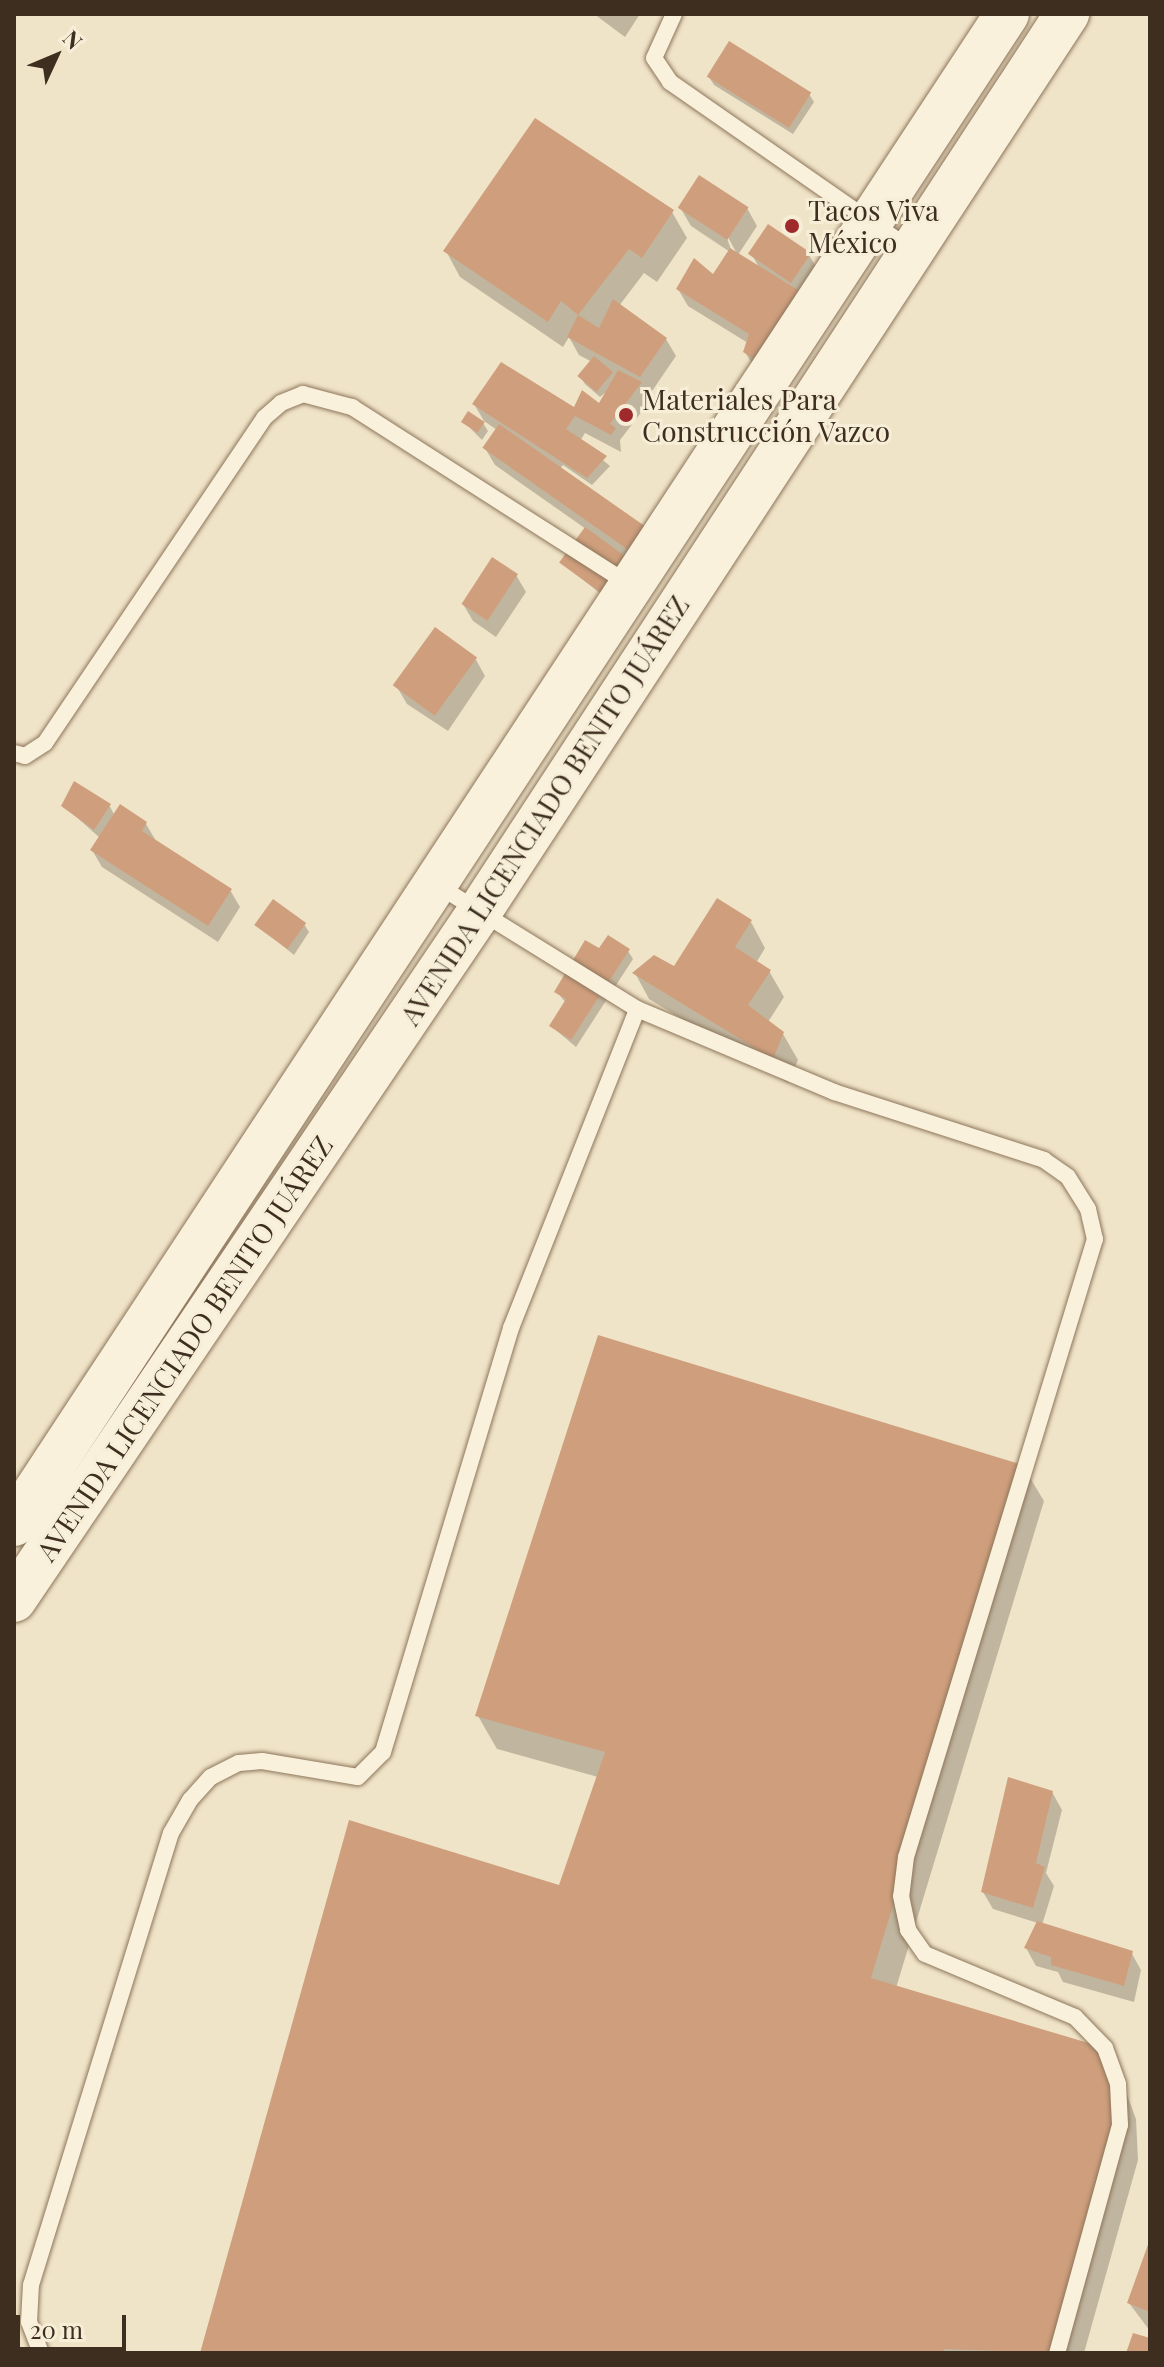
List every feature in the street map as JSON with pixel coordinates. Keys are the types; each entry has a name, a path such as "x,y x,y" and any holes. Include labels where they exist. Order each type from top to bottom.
{"main road":[{"name":"AVENIDA LICENCIADO BENITO JUÁREZ","path":"14,1524 1007,14"},
{"name":"AVENIDA LICENCIADO BENITO JUÁREZ","path":"14,1600 478,914 1067,14"}],"lane":[{"path":"674,14 654,58 670,82 911,250"},
{"path":"14,753 25,756 45,743 264,418 281,403 303,394 352,407 629,585"},
{"path":"436,885 478,914 637,1009 778,1071 1044,1160 1068,1177 1088,1209 1095,1239 906,1857 901,1896 908,1930 925,1954 1075,2017 1105,2048 1118,2084 1120,2125 1057,2353"},
{"path":"41,2353 29,2322 31,2285 171,1833 190,1800 211,1777 239,1763 262,1761 358,1777 383,1752 511,1328 637,1009"}],"building":[{"path":"729,41 811,92 789,128 707,77"},
{"path":"535,118 674,210 642,258 629,249 578,315 561,301 548,322 443,251"},
{"path":"699,175 748,207 727,240 678,208"},
{"path":"768,224 811,253 791,283 748,254"},
{"path":"730,248 806,295 760,363 743,352 749,334 676,289 694,258 713,274"},
{"path":"613,299 667,338 640,377 567,337 578,315 599,328"},
{"path":"594,356 613,372 596,392 577,376"},
{"path":"501,362 574,407 582,390 599,403 618,370 642,382 610,424 616,428 611,435 575,416 566,429 607,456 587,478 472,404"},
{"path":"468,411 485,422 478,433 461,422"},
{"path":"499,424 650,530 633,553 482,448"},
{"path":"585,527 630,560 604,596 559,563"},
{"path":"492,557 518,574 487,621 462,604"},
{"path":"435,627 477,658 435,716 393,685"},
{"path":"74,781 111,804 94,830 61,806"},
{"path":"120,804 147,822 142,831 232,889 208,926 90,850"},
{"path":"717,898 752,920 735,947 771,970 748,1005 784,1032 773,1059 632,973 654,955 674,966"},
{"path":"273,899 306,923 287,949 254,925"},
{"path":"608,935 630,949 571,1040 549,1026 566,999 554,992 585,940 599,948"},
{"path":"598,1335 1026,1466 871,1978 1105,2048 1120,2125 1057,2353 944,2349 943,2353 200,2353 349,1820 559,1885 605,1752 475,1716"},
{"path":"1008,1777 1053,1791 1036,1863 1045,1867 1033,1908 981,1892"},
{"path":"1037,1921 1133,1951 1124,1986 1051,1965 1051,1957 1024,1948"},
{"path":"1150,2239 1150,2312 1127,2303"},
{"path":"1133,2333 1150,2338 1150,2353 1126,2353"}],"place":[{"name":"Tacos Viva México","path":"792,226"},
{"name":"Materiales Para Construcción Vazco","path":"626,415"}]}
